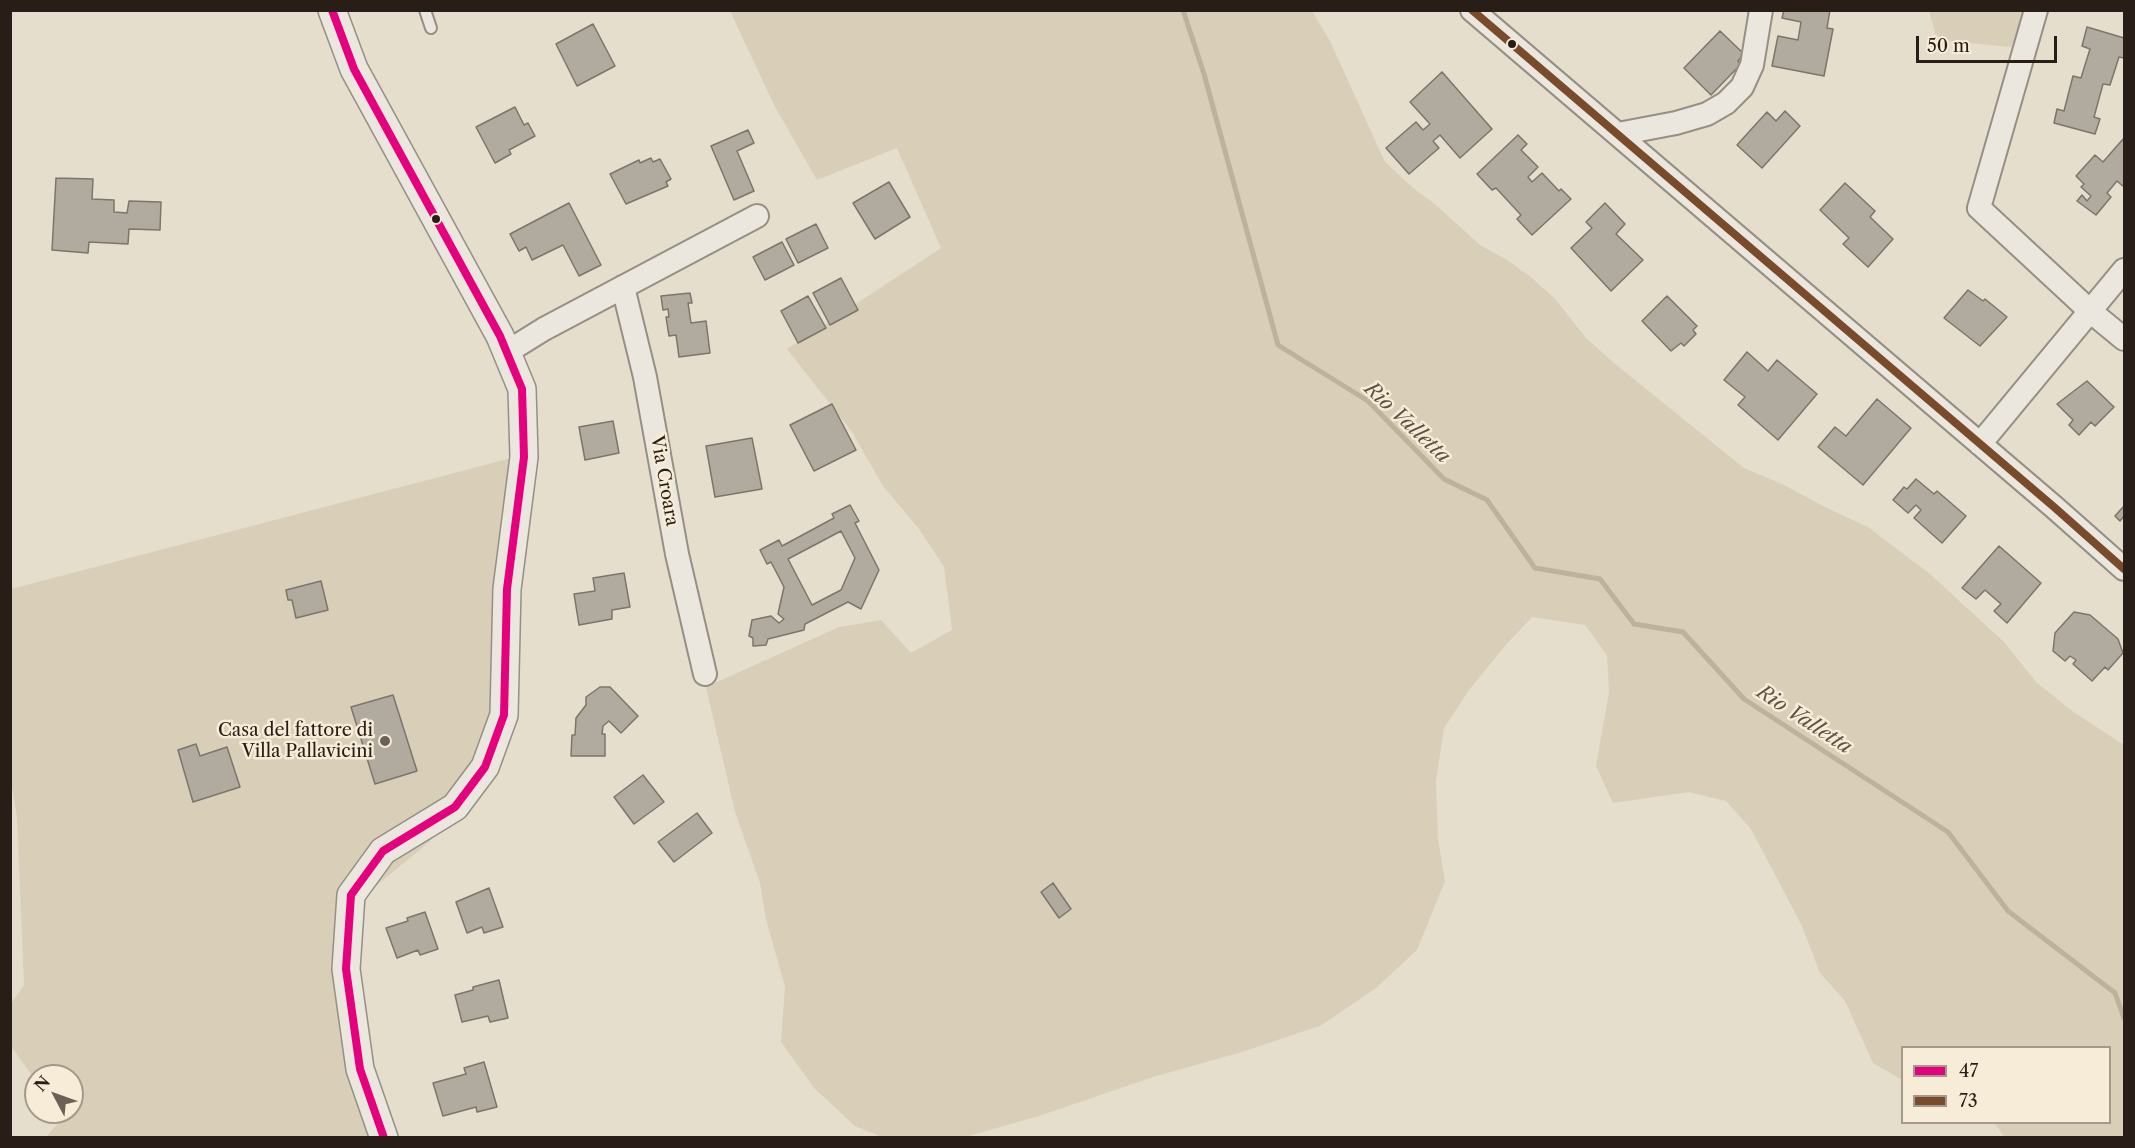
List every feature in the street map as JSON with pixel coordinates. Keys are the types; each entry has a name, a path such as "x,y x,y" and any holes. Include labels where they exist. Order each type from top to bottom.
{"street":[{"path":"332,10 354,69 500,336 522,389 524,457 507,590 504,715 485,767 455,807 383,851 351,896 346,969 360,1069 384,1137"},
{"path":"1473,10 2124,570"},
{"path":"1618,134 1676,123 1707,114 1726,103 1742,87 1752,65 1761,10"},
{"path":"2036,10 1979,208 2090,311 2124,339"},
{"path":"507,352 757,216"},
{"path":"1980,444 2124,270"},
{"name":"Via Croara","path":"623,287 645,377 677,554 705,674"}],"lane":[{"path":"425,10 431,28"}],"shaded area":[{"path":"730,11 1312,11 1330,41 1385,162 1412,187 1436,205 1480,245 1531,277 1556,300 1586,338 1744,468 1784,485 1868,527 1930,574 2004,642 2037,683 2075,713 2124,745 2124,1137 2004,1137 1996,1124 2111,1124 2111,1046 1901,1046 1901,1079 1873,1063 1845,1001 1820,973 1802,926 1751,829 1726,801 1689,792 1613,803 1596,766 1609,692 1607,655 1585,625 1532,617 1469,690 1444,728 1436,781 1438,839 1445,881 1417,950 1376,988 1322,1025 1242,1052 1153,1077 1042,1115 966,1137 882,1137 855,1126 814,1088 781,1042 785,987 766,919 760,883 735,812 706,687 839,627 881,620 911,653 952,630 944,567 919,529 883,486 852,432 787,349 941,248 897,148 817,180 774,105"},
{"path":"1929,11 2027,11 2011,47 1937,40"},
{"path":"523,455 494,716 451,818 428,843 365,895 353,935 370,1137 46,1137 58,1124 84,1124 84,1064 24,1064 11,1046 10,1005 24,985 17,817 10,775 11,589"}],"building":[{"path":"1784,10 1830,10 1827,28 1833,29 1824,76 1772,66 1778,36 1798,40 1801,22 1782,18"},
{"path":"593,24 615,66 577,86 556,44"},
{"path":"2087,27 2124,38 2124,58 2119,57 2110,85 2103,84 2094,117 2100,119 2095,134 2054,123 2057,109 2064,111 2073,76 2081,78 2090,49 2082,46"},
{"path":"1720,31 1744,54 1738,61 1741,64 1711,95 1684,68"},
{"path":"1442,72 1492,129 1460,158 1440,135 1433,141 1439,148 1409,174 1386,148 1416,122 1423,130 1430,124 1410,102"},
{"path":"515,107 524,125 528,123 535,136 509,150 511,154 495,163 476,127"},
{"path":"1785,111 1800,126 1762,168 1737,145 1767,112 1776,121"},
{"path":"748,130 754,143 737,151 754,191 734,200 711,146"},
{"path":"1518,135 1527,144 1521,150 1538,167 1528,177 1532,182 1542,173 1559,191 1561,189 1571,199 1532,235 1517,219 1521,215 1496,188 1492,190 1477,174"},
{"path":"2124,138 2124,187 2117,181 2107,193 2111,197 2096,215 2077,201 2082,195 2087,201 2091,196 2081,187 2084,184 2076,176 2095,155 2103,162"},
{"path":"651,158 653,162 660,159 671,179 666,182 668,186 626,204 610,174 639,160 640,163"},
{"path":"56,178 93,179 92,199 114,200 114,212 127,213 129,201 161,202 160,230 129,229 128,244 89,242 88,253 52,250"},
{"path":"889,182 910,217 875,239 853,203"},
{"path":"1845,183 1875,211 1870,217 1893,239 1868,267 1843,244 1849,238 1820,210"},
{"path":"569,203 601,265 579,276 563,245 532,260 526,247 519,251 510,234"},
{"path":"1605,203 1625,224 1616,234 1643,260 1611,291 1571,248 1592,228 1586,222"},
{"path":"816,224 828,248 798,263 786,239"},
{"path":"782,242 794,265 765,280 753,257"},
{"path":"841,278 858,310 830,325 813,293"},
{"path":"1968,290 1983,301 1985,299 2007,317 1980,346 1944,318"},
{"path":"690,293 692,303 688,303 691,323 706,321 710,353 679,357 676,335 669,336 666,317 669,317 668,309 663,310 661,296"},
{"path":"808,296 826,328 798,343 781,311"},
{"path":"1667,296 1697,326 1693,330 1696,334 1684,346 1681,343 1671,351 1642,321"},
{"path":"1747,352 1768,371 1777,360 1817,394 1778,440 1738,405 1745,397 1724,380"},
{"path":"2087,381 2114,407 2095,426 2091,422 2079,435 2069,425 2073,420 2057,404"},
{"path":"1877,399 1911,428 1863,485 1818,447 1835,427 1846,436"},
{"path":"832,404 856,450 814,471 790,425"},
{"path":"613,421 619,453 585,460 579,427"},
{"path":"752,438 762,489 715,497 706,446"},
{"path":"1916,479 1934,494 1937,491 1966,516 1942,543 1914,518 1921,510 1916,505 1908,513 1893,500 1904,487 1907,489"},
{"path":"850,505 859,521 855,523 879,570 861,609 848,602 805,624 804,630 768,639 766,645 753,646 753,638 749,636 752,620 771,616 779,623 784,619 778,614 784,587 771,562 767,564 760,550 779,540 782,546 834,518 832,514","holes":["841,531 855,558 841,590 812,605 788,559"]},
{"path":"2124,506 2124,516 2120,521 2115,516"},
{"path":"1999,546 2041,583 2007,623 1994,611 2001,604 1985,590 1976,599 1962,588"},
{"path":"624,573 630,607 612,610 612,619 579,625 574,594 595,591 593,578"},
{"path":"321,581 328,610 296,618 292,600 288,600 286,590"},
{"path":"2074,612 2090,615 2118,639 2123,653 2108,670 2105,667 2092,681 2073,664 2076,660 2070,656 2065,661 2053,651 2055,633"},
{"path":"600,687 610,687 638,716 621,733 609,721 603,726 605,756 571,756 576,718 586,705 586,697"},
{"name":"Casa del fattore di Villa Pallavicini","path":"393,695 417,771 375,784 351,707"},
{"path":"196,744 200,756 227,747 240,787 193,802 178,750"},
{"path":"643,775 664,802 634,824 614,797"},
{"path":"697,813 712,833 674,862 658,842"},
{"path":"1053,883 1071,909 1059,918 1041,892"},
{"path":"489,888 503,927 484,933 482,927 467,933 456,902"},
{"path":"425,912 438,949 420,955 418,950 397,958 386,928 408,921 407,918"},
{"path":"499,980 508,1018 490,1022 488,1016 462,1022 455,995"},
{"path":"484,1062 497,1107 477,1112 476,1107 443,1116 433,1083 466,1074 464,1068"}],"waterway":[{"name":"Rio Valletta","path":"1183,10 1204,74 1278,345 1368,401 1444,479 1487,500 1535,568 1600,579 1634,624 1683,632 1744,699 1948,832 2008,911 2115,993 2124,1018"}],"transit line":[{"name":"47","path":"332,10 354,69 500,336 522,389 524,457 507,589 504,715 485,767 455,807 383,851 351,895 346,969 360,1069 384,1138"},
{"name":"73","path":"1472,10 2124,569"}],"place":[{"name":"Casa del fattore di Villa Pallavicini","path":"385,741"}]}
